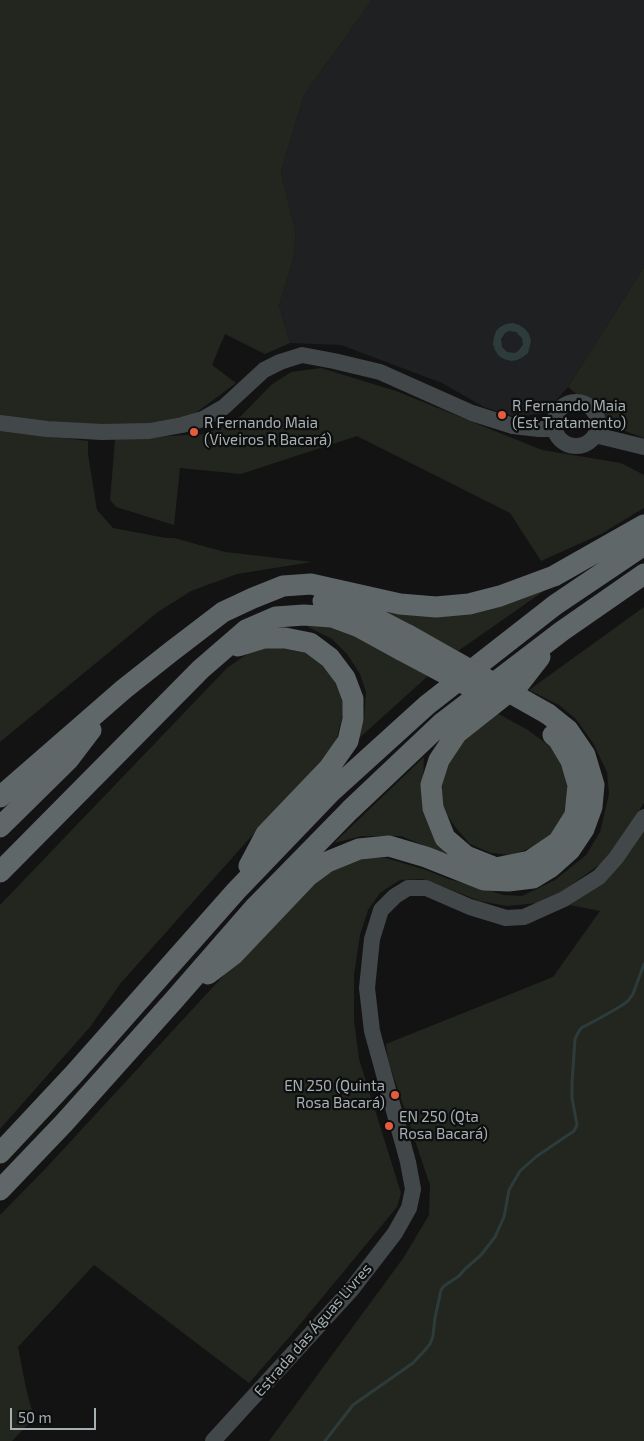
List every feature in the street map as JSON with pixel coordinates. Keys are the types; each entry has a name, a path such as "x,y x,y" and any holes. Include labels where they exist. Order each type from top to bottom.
{"highway":[{"path":"0,797 124,689 222,612 253,598 283,586 311,584 400,604 436,607 469,604 500,596 554,576 644,525"},
{"path":"0,1154 74,1074 236,891 330,792 427,705 555,605 644,545"},
{"path":"0,1190 174,1000 256,906 350,810 443,722 562,631 644,574"},
{"path":"174,1000 234,955 308,876 327,862 359,849 389,846 426,857 484,880 508,881 533,878 551,867 570,850 584,829 592,807 594,785 585,755 568,730 405,642 366,613 337,604 307,598 253,598"},
{"path":"0,872 201,669 246,630 276,617 304,615 332,617 405,642"},
{"path":"543,718 571,761 578,785 575,815 558,842 530,861 496,868 466,856 445,838 433,808 431,785 439,760 457,733 519,684 562,631"},
{"path":"201,669 236,647 264,638 285,638 310,643 330,658 345,678 352,699 353,719 348,741 329,768 266,834 236,891"},
{"path":"0,827 69,759 124,689"},
{"path":"0,852 113,758"}],"main road":[{"path":"0,422 47,429 102,432 149,431 182,425 203,419 224,407 264,370 280,362 302,356 334,361 380,372 472,413 513,426 554,429"},
{"path":"572,403 585,404 596,414 598,421 595,435 584,445 569,445 557,436 554,429 556,415 560,409 572,403"},
{"path":"595,435 644,447"},
{"name":"Estrada das Águas Livres","path":"213,1441 352,1290 395,1233 409,1208 413,1189 408,1162 372,1031 367,988 372,938 381,910 395,896 408,888 426,888 470,907 506,918 524,917 564,899 599,877 616,858 644,817"}],"shaded area":[{"path":"0,0 372,0 304,95 281,172 296,234 293,260 279,306 290,343 265,354 225,334 212,365 236,383 193,415 143,424 86,424 28,420 0,415"},
{"path":"372,0 644,0 644,267 568,387 545,413 516,417 484,407 442,383 341,345 290,343 279,306 293,260 296,234 281,172 304,95"},
{"path":"644,267 644,438 617,428 568,387"},
{"path":"513,323 519,325 529,334 531,341 528,353 517,360 511,361 499,356 493,344 496,331 506,324","holes":["509,331 516,332 522,338 523,345 515,353 507,352 502,347 501,339"]},
{"path":"321,368 396,391 542,450 621,463 644,475 644,508 601,534 541,561 510,513 357,436 241,474 180,468 174,525 116,507 110,500 115,439 205,434 241,416 271,385 291,372"},
{"path":"0,430 88,441 88,454 97,510 113,528 174,538 225,552 312,562 237,574 191,591 158,612 0,742"},
{"path":"544,591 458,651 386,612"},
{"path":"644,607 644,803 606,860 564,890 537,903 507,906 480,901 423,879 400,880 380,893 368,910 360,935 354,975 354,1020 359,1059 401,1193 397,1207 249,1383 94,1265 18,1347 34,1418 12,1441 0,1441 0,1215 47,1167 224,975 328,870 363,857 386,858 503,895 522,896 555,880 586,855 600,832 609,794 607,772 593,743 576,719 559,705 529,690"},
{"path":"309,621 343,630 428,676 357,740 364,720 366,692 360,674 347,654 332,639 308,627"},
{"path":"271,646 312,654 329,668 345,705 335,746 248,840 120,984 90,1027 0,1129 0,905 227,668 250,652"},
{"path":"495,712 528,730 552,748 565,766 569,805 552,836 531,848 511,855 491,853 470,844 443,809 441,791 443,772 451,750"},
{"path":"424,757 423,780 447,850 444,854 401,836 362,836 334,843"},
{"path":"644,823 644,1441 269,1441 404,1257 429,1215 430,1185 388,1060 386,1044 553,977 600,911 570,905 608,878"}],"waterway":[{"path":"325,1441 353,1405 413,1363 430,1344 441,1290 481,1255 495,1237 504,1217 509,1190 520,1171 537,1156 574,1131 577,1125 572,1098 575,1039 581,1028 628,1001 633,994 644,964"}],"place":[{"name":"R Fernando Maia (Est Tratamento)","path":"502,415"},
{"name":"R Fernando Maia (Viveiros R Bacará)","path":"194,432"},
{"name":"EN 250 (Quinta Rosa Bacará)","path":"395,1095"},
{"name":"EN 250 (Qta Rosa Bacará)","path":"389,1126"}]}
